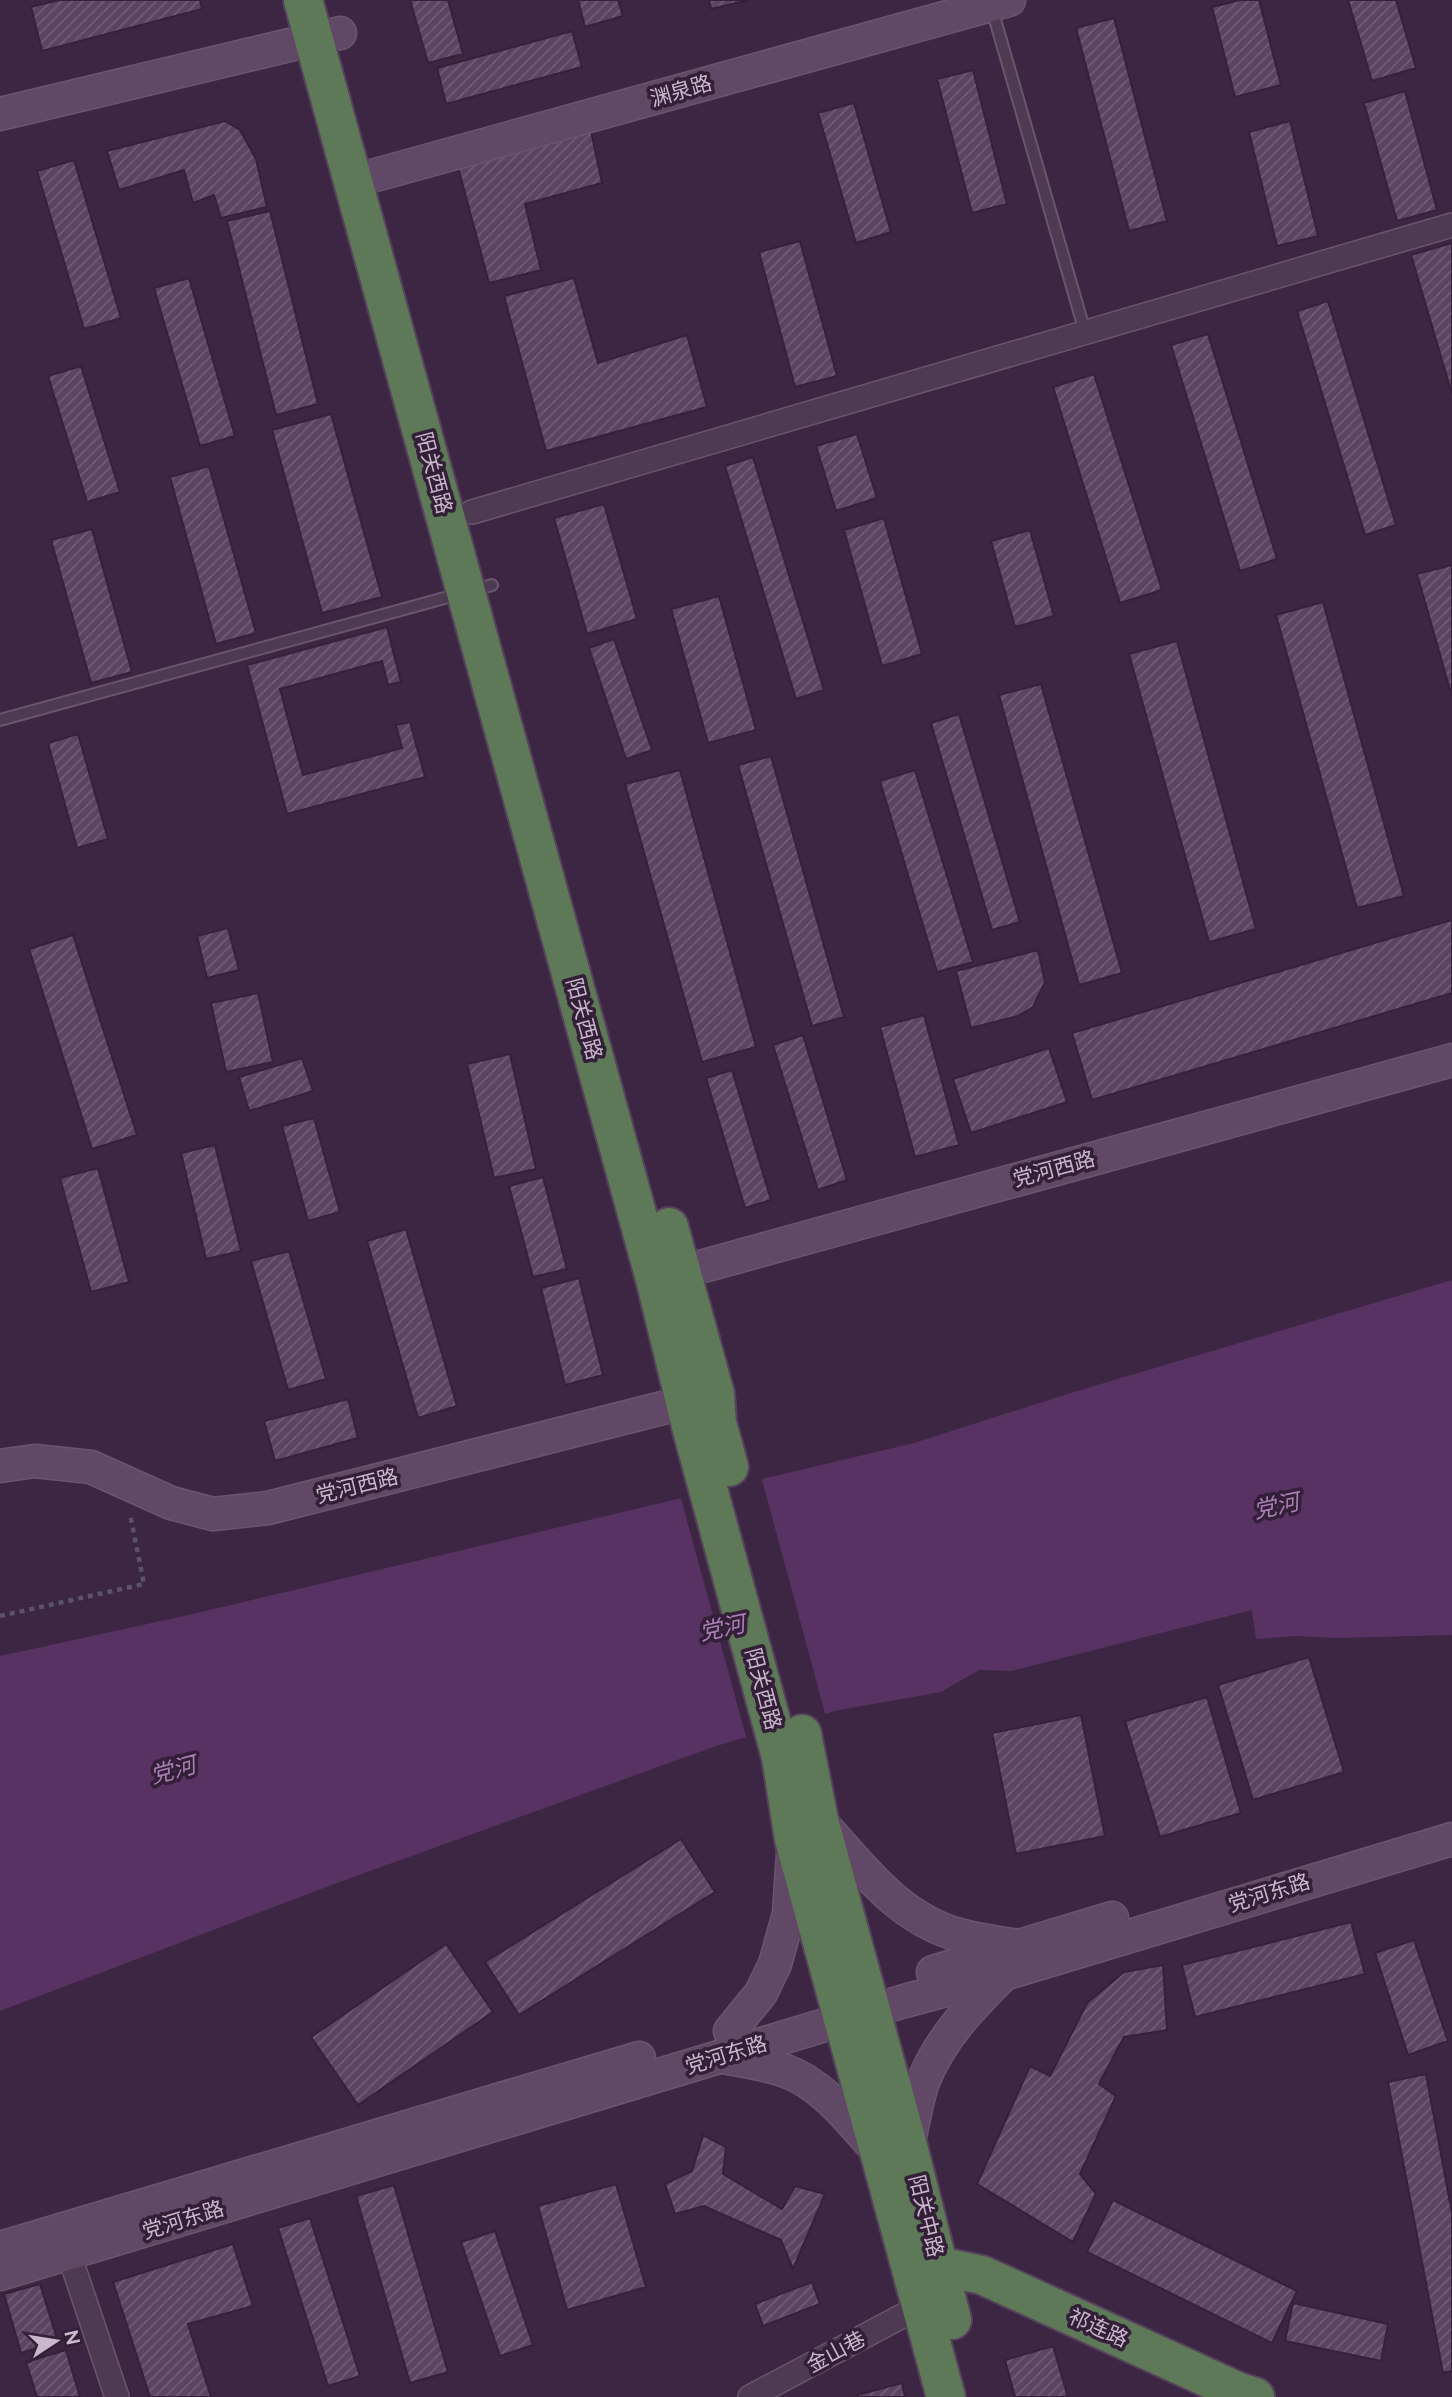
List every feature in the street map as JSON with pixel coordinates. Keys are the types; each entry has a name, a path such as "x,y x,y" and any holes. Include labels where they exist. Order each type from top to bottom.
{"highway":[{"name":"阳关西路","path":"303,0 329,24 367,178 668,1275 794,1754 807,1829 858,2016"},
{"name":"阳关西路","path":"367,178 472,512 479,588"},
{"name":"阳关中路","path":"858,2016 895,2151 922,2306 946,2397"},
{"name":"阳关中路","path":"895,2151 939,2266 972,2397"},
{"name":"祁连路","path":"939,2266 982,2275 1255,2397"}],"main road":[{"name":"渊泉路","path":"367,178 1000,2"},
{"path":"0,114 329,24"},
{"name":"党河西路","path":"668,1275 1452,1060"},
{"name":"党河西路","path":"0,1466 35,1461 91,1467 171,1503 213,1514 268,1508 703,1413"},
{"name":"党河东路","path":"0,2274 725,2044 858,2016 1010,1960 1452,1817"},
{"path":"0,2248 725,2044 761,1993 775,1964 807,1829 914,1915 1010,1960 963,2015 940,2049 895,2151 808,2084 725,2044"},
{"name":"党河东路","path":"1010,1960 1452,1839"}],"street":[{"path":"472,512 1452,225"},
{"path":"69,2254 117,2397"},
{"name":"金山巷","path":"750,2397 922,2306"}],"lane":[{"path":"1000,2 1086,332"},
{"path":"0,720 479,588"}],"path":[{"path":"0,1616 144,1584 124,1482"}],"water":[{"name":"党河","path":"1452,1280 1452,1635 1335,1638 1296,1636 1256,1639 1252,1610 1011,1671 979,1670 941,1692 839,1710 716,1746 334,1884 0,2011 0,1656 184,1616 914,1443 1077,1391"}],"pier":[{"path":"761,1476 826,1717 747,1740 680,1495"}],"building":[{"path":"59,0 200,0 202,9 42,51 31,7"},
{"path":"410,0 448,0 463,54 428,63"},
{"path":"578,0 618,0 623,16 585,27"},
{"path":"709,0 749,0 711,9"},
{"path":"1240,0 1259,0 1281,85 1235,97 1212,7"},
{"path":"1348,0 1396,0 1416,68 1372,81"},
{"path":"1114,18 1167,221 1129,231 1076,28"},
{"path":"572,31 582,67 446,104 437,68"},
{"path":"973,70 1007,204 972,213 937,79"},
{"path":"1405,91 1437,210 1397,221 1364,103"},
{"path":"854,103 891,232 856,243 818,113"},
{"path":"225,121 240,130 256,159 267,207 221,218 214,195 193,203 184,170 119,190 107,151"},
{"path":"1290,121 1318,236 1277,246 1249,132"},
{"path":"591,131 602,183 525,204 541,270 489,283 458,167"},
{"path":"74,160 121,318 84,329 37,171"},
{"path":"270,211 318,404 276,415 227,221"},
{"path":"800,241 837,376 795,387 759,252"},
{"path":"1452,243 1452,394 1411,255"},
{"path":"189,278 235,436 200,446 154,288"},
{"path":"574,278 598,363 687,335 707,407 546,451 504,296"},
{"path":"1328,301 1396,525 1365,535 1297,311"},
{"path":"1208,334 1277,559 1240,571 1171,345"},
{"path":"81,366 120,492 87,502 48,376"},
{"path":"1094,374 1162,590 1120,603 1053,387"},
{"path":"331,414 382,597 322,613 272,430"},
{"path":"857,434 877,498 836,511 816,446"},
{"path":"753,457 824,690 796,699 725,466"},
{"path":"209,466 256,633 216,644 170,477"},
{"path":"604,504 637,619 587,634 554,518"},
{"path":"884,518 922,654 882,666 844,530"},
{"path":"92,529 132,672 91,683 51,540"},
{"path":"1030,530 1054,616 1015,627 991,541"},
{"path":"1452,565 1452,697 1417,574"},
{"path":"719,596 756,730 708,743 671,609"},
{"path":"1323,602 1404,896 1357,908 1276,615"},
{"path":"387,627 401,682 388,685 382,661 280,689 303,775 402,748 396,725 410,722 425,777 287,814 247,665"},
{"path":"614,639 652,750 626,759 589,648"},
{"path":"1177,641 1256,929 1209,942 1129,654"},
{"path":"1041,684 1122,973 1079,985 999,695"},
{"path":"959,714 1020,922 992,930 931,723"},
{"path":"78,734 108,839 77,848 48,743"},
{"path":"771,756 844,1017 812,1026 738,765"},
{"path":"680,770 756,1047 702,1062 625,784"},
{"path":"915,770 973,962 937,972 880,781"},
{"path":"1452,920 1452,993 1092,1100 1072,1033"},
{"path":"228,928 239,970 207,978 197,936"},
{"path":"73,935 137,1135 92,1149 29,949"},
{"path":"1038,950 1045,982 1033,1007 1018,1016 971,1028 956,971"},
{"path":"258,993 273,1062 226,1072 211,1003"},
{"path":"924,1015 959,1145 915,1157 880,1027"},
{"path":"803,1035 847,1180 818,1190 773,1045"},
{"path":"1049,1048 1067,1102 971,1133 953,1079"},
{"path":"510,1054 536,1169 494,1178 467,1064"},
{"path":"302,1058 313,1091 249,1111 239,1077"},
{"path":"732,1070 771,1200 745,1208 706,1078"},
{"path":"314,1118 340,1212 308,1221 282,1126"},
{"path":"215,1145 241,1251 206,1259 181,1153"},
{"path":"98,1168 129,1282 91,1292 60,1178"},
{"path":"543,1177 567,1269 533,1277 509,1186"},
{"path":"406,1229 457,1406 418,1418 367,1241"},
{"path":"289,1251 326,1379 288,1390 251,1261"},
{"path":"579,1278 603,1375 565,1385 541,1288"},
{"path":"348,1399 358,1438 275,1461 264,1421"},
{"path":"1309,1657 1344,1772 1253,1800 1218,1685"},
{"path":"1207,1697 1241,1813 1160,1837 1125,1721"},
{"path":"1081,1715 1105,1836 1016,1854 992,1733"},
{"path":"681,1839 715,1892 519,2015 485,1962"},
{"path":"1351,1922 1365,1974 1195,2017 1182,1965"},
{"path":"1414,1940 1448,2041 1408,2055 1375,1953"},
{"path":"446,1944 493,2012 358,2105 311,2037"},
{"path":"1163,1965 1167,2030 1124,2037 1099,2084 1116,2096 1080,2174 1096,2194 1073,2242 977,2184 1030,2066 1050,2076 1087,2003 1124,1972"},
{"path":"1426,2074 1452,2213 1452,2371 1443,2373 1388,2082"},
{"path":"703,2135 726,2147 723,2174 782,2209 795,2186 825,2194 793,2269 781,2240 704,2206 675,2214 665,2184 692,2171"},
{"path":"616,2184 646,2287 567,2310 538,2206"},
{"path":"394,2185 448,2372 410,2383 356,2196"},
{"path":"1113,2200 1297,2291 1272,2343 1087,2252"},
{"path":"310,2218 360,2376 328,2386 278,2228"},
{"path":"495,2231 533,2345 500,2356 461,2242"},
{"path":"233,2244 253,2306 188,2324 211,2397 150,2397 113,2282"},
{"path":"812,2282 820,2304 763,2326 755,2304"},
{"path":"40,2284 58,2342 21,2353 4,2294"},
{"path":"1293,2303 1388,2324 1381,2361 1285,2341"},
{"path":"1053,2346 1068,2397 1015,2397 1005,2360"},
{"path":"66,2350 80,2397 37,2397 26,2362"},
{"path":"902,2383 905,2397 857,2395"}]}
